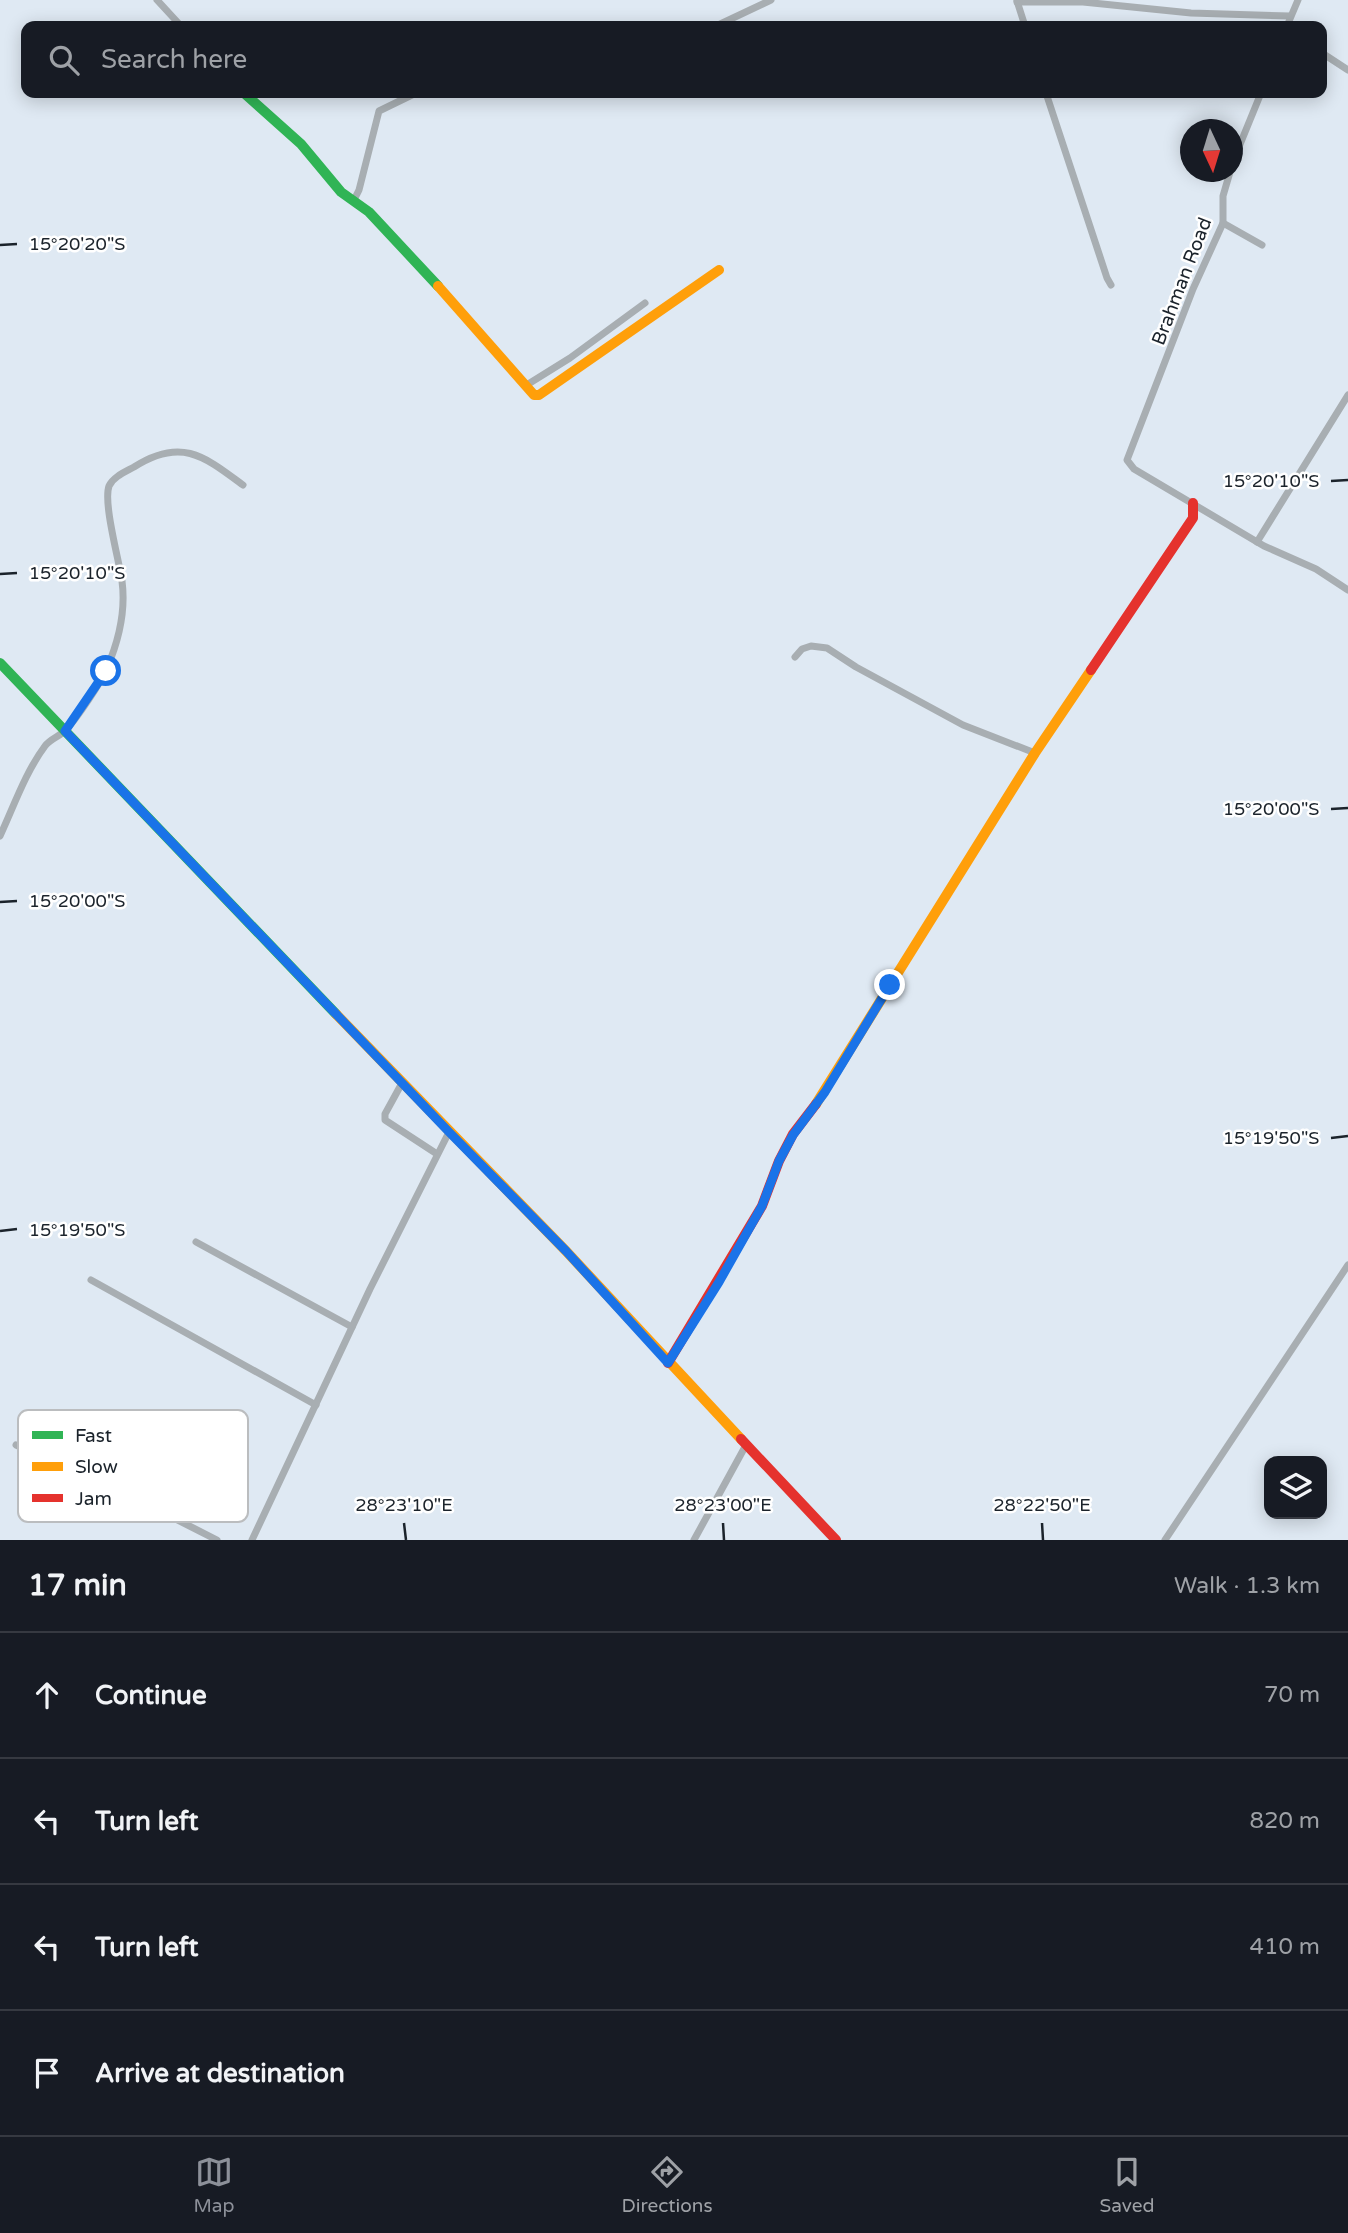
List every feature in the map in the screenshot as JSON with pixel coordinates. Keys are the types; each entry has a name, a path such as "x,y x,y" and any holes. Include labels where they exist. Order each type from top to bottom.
{"street":[{"path":"158,0 177,21"},
{"path":"727,21 771,0"},
{"path":"1288,21 1298,0"},
{"path":"1023,21 1017,1 1084,1 1191,13 1290,16"},
{"path":"1327,56 1348,70"},
{"path":"250,98 301,144 341,192 354,200 418,261 531,393 539,395 719,270"},
{"path":"354,200 359,190 379,111 406,98"},
{"path":"1048,98 1109,282"},
{"path":"1243,139 1259,98"},
{"name":"Brahman Road","path":"1193,503 1129,465 1127,460 1194,289 1223,223 1223,196 1227,182"},
{"path":"1223,223 1262,245"},
{"path":"525,386 570,358 645,303"},
{"path":"1257,541 1348,395"},
{"path":"0,836 32,765 47,743 65,731 106,671 117,640 123,614 122,583 108,495 110,485 138,464 171,452 179,452 197,454 243,485"},
{"path":"1193,503 1257,541 1317,569 1348,590"},
{"path":"668,1363 719,1282 762,1206 779,1161 793,1135 825,1092 1035,753 1193,517 1193,503"},
{"path":"1193,517 1208,512"},
{"path":"795,657 802,649 811,646 827,648 856,667 963,725 1035,753"},
{"path":"0,663 566,1251 836,1540"},
{"path":"402,1083 385,1114 386,1120 437,1154"},
{"path":"252,1540 352,1327 449,1132"},
{"path":"196,1242 352,1327"},
{"path":"1166,1540 1345,1276 1348,1265"},
{"path":"90,1280 316,1405"},
{"path":"694,1540 746,1445"},
{"path":"182,1522 217,1540"}],"traffic: fast":[{"path":"250,98 301,144 341,192 369,212 438,286"},
{"path":"0,663 336,1014"}],"traffic: slow":[{"path":"438,286 534,395 539,395 719,270"},
{"path":"816,1104 1035,753 1091,670"},
{"path":"336,1014 566,1251 741,1439"}],"traffic: jam":[{"path":"1091,670 1193,518 1193,503"},
{"path":"668,1363 762,1206 779,1161 793,1134 816,1104"},
{"path":"741,1439 836,1540"}],"route":[{"path":"106,671 65,731 566,1251 668,1363 719,1282 762,1206 779,1161 793,1135 825,1092 890,985"}]}
